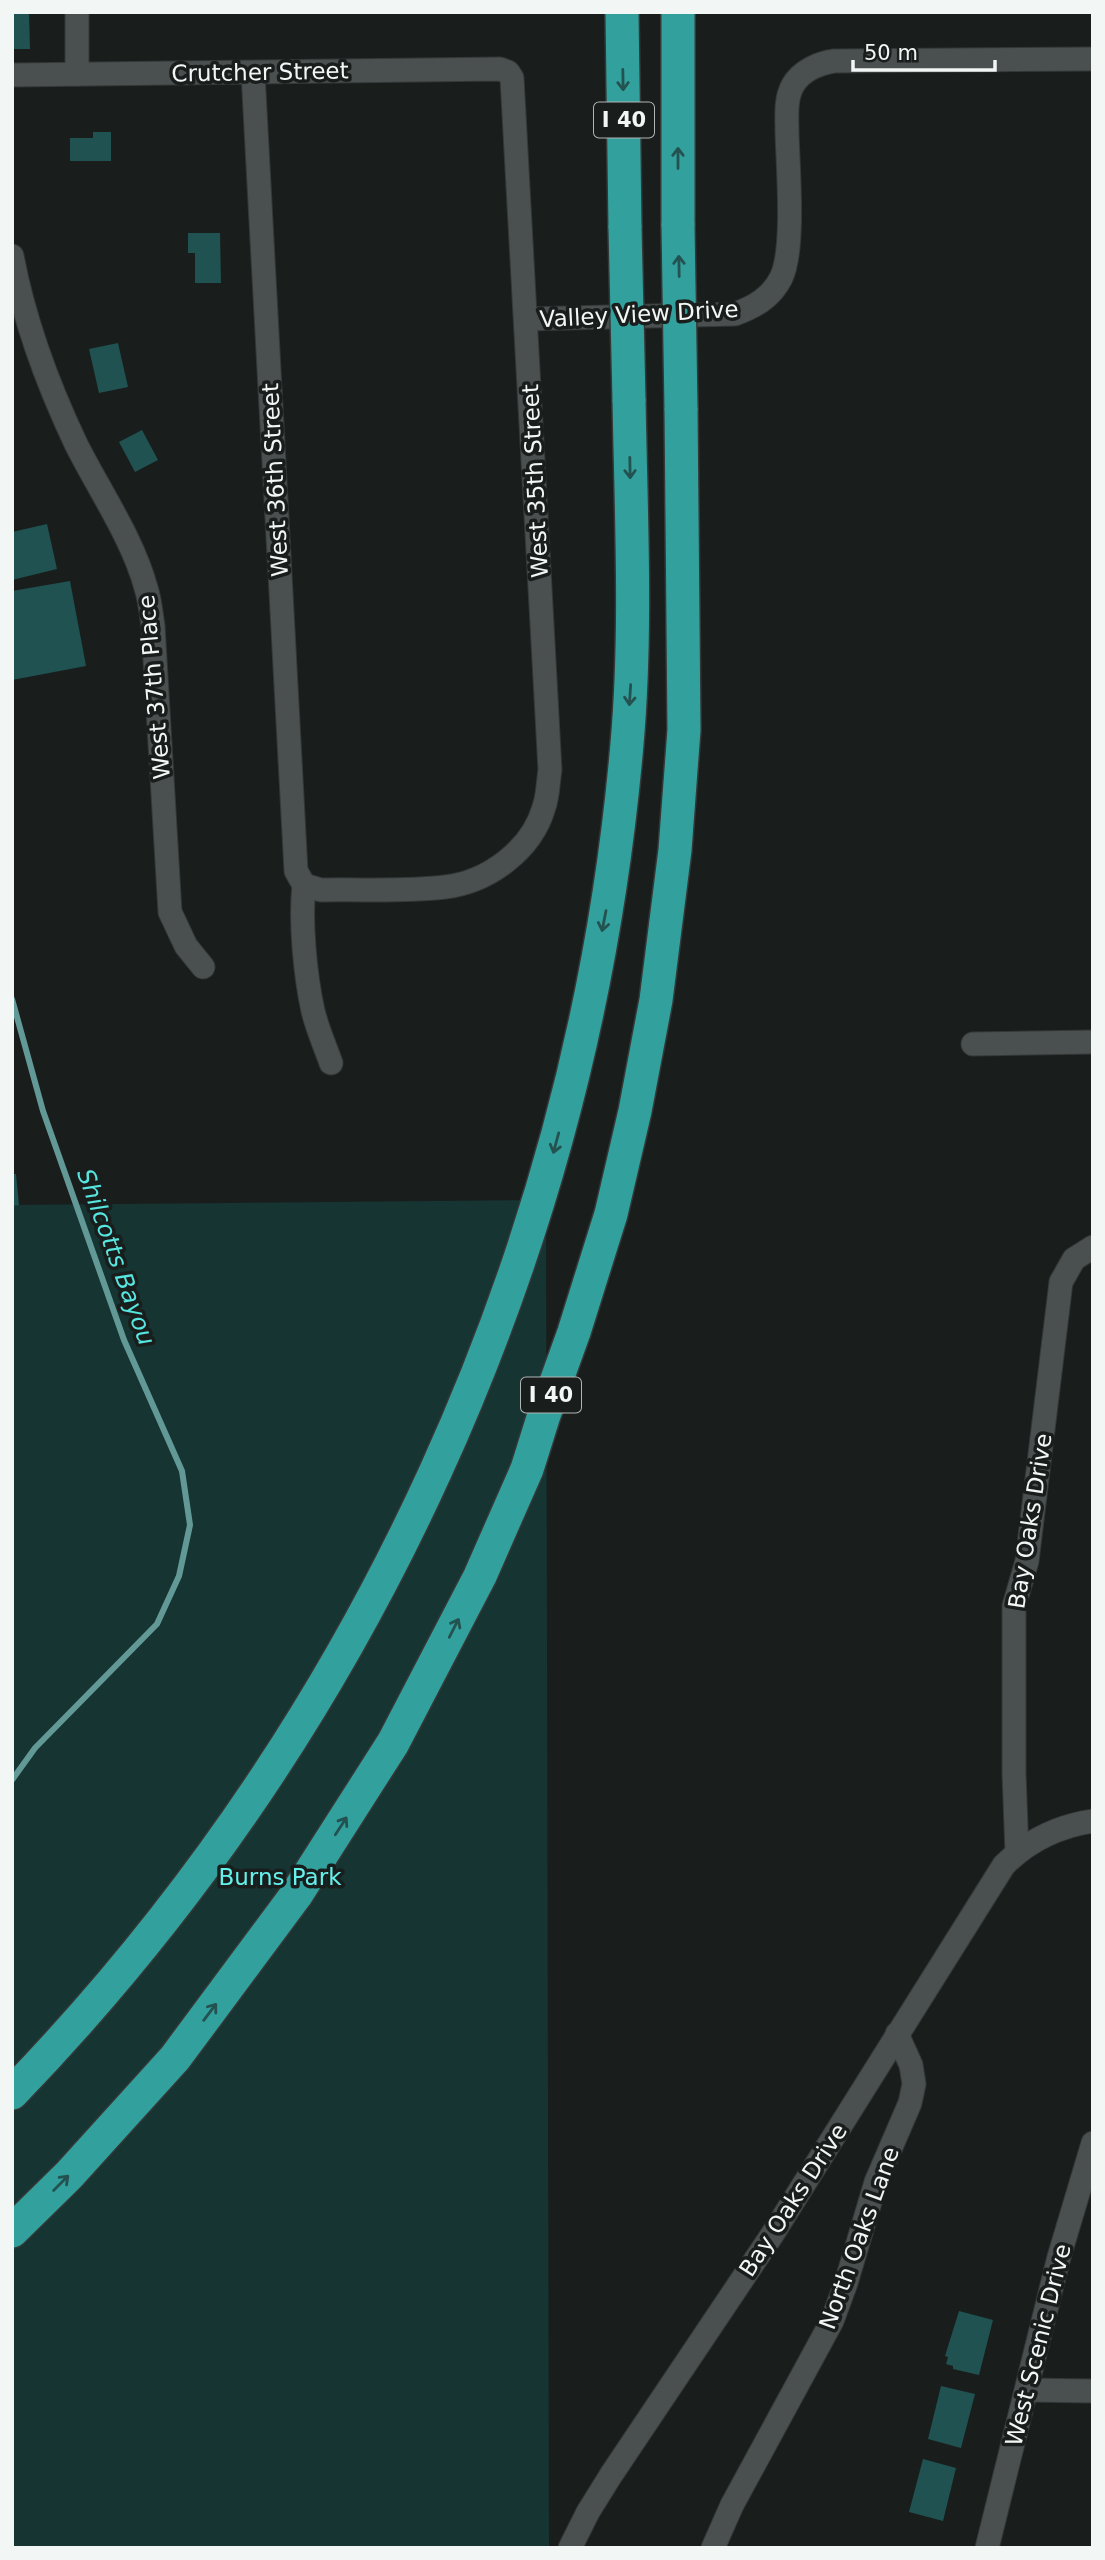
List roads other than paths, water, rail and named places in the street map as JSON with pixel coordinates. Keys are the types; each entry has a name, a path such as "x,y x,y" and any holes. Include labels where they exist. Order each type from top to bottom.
{"highway":[{"name":"I 40","path":"12,2093 117,1979 178,1903 254,1797 349,1646 416,1516 464,1408 496,1328 533,1222 564,1113 587,1011 618,833 627,743 632,662 622,12"},
{"name":"I 40","path":"12,2231 69,2175 175,2058 296,1895 405,1720 480,1576 527,1469 611,1214 635,1111 656,1000 675,850 684,730 678,12"}],"street":[{"path":"77,12 77,74"},
{"name":"Valley View Drive","path":"526,319 735,314 762,302 780,280 787,263 788,101 792,86 811,68 834,61 1093,59"},
{"name":"Crutcher Street","path":"12,75 500,69 508,72"},
{"name":"West 35th Street","path":"304,885 321,890 444,887 468,882 507,861 534,831 544,807 550,770 513,78 508,72"},
{"name":"West 36th Street","path":"253,73 296,871 304,885 302,908 313,1013 331,1063"},
{"name":"West 37th Place","path":"12,256 29,323 57,398 75,442 133,554 146,588 153,625 170,912 186,946 203,967"},
{"path":"973,1044 1093,1042"},
{"name":"Bay Oaks Drive","path":"1017,1853 1014,1606 1027,1561 1061,1282 1074,1259 1093,1247"},
{"name":"Bay Oaks Drive","path":"570,2548 611,2475 772,2235 1004,1865 1017,1853 1049,1833 1064,1827 1093,1822"},
{"name":"North Oaks Lane","path":"713,2548 732,2505 832,2321 846,2283 876,2182 910,2103 914,2084 911,2065 897,2034"},
{"name":"West Scenic Drive","path":"988,2548 1059,2256 1093,2143"},
{"path":"1028,2390 1093,2391"}],"waterway":[{"name":"Shilcotts Bayou","path":"12,999 43,1111 124,1340 182,1471 190,1525 179,1576 157,1624 35,1748 12,1780"}],"park label":[{"name":"Burns Park","path":"280,1877"}]}
